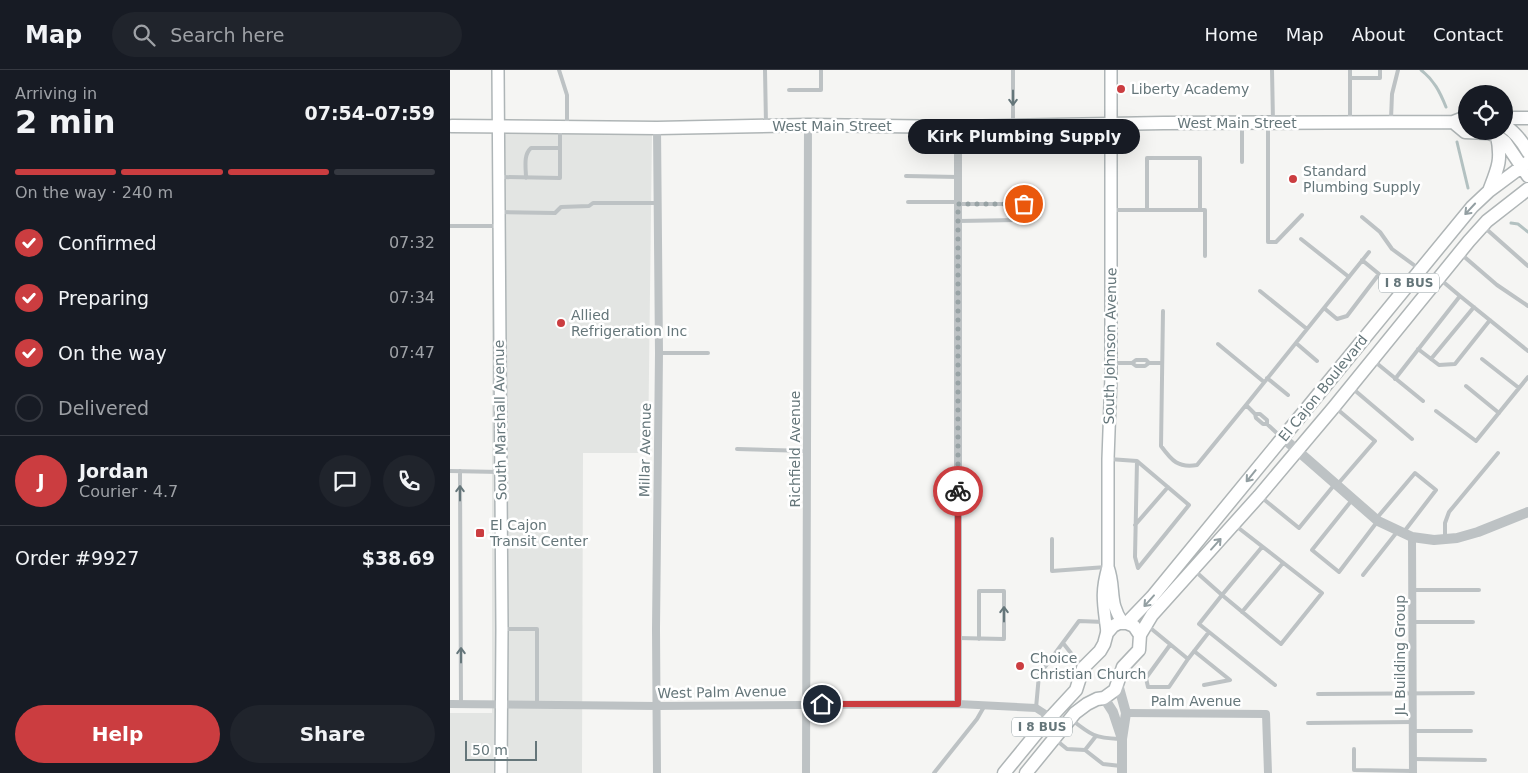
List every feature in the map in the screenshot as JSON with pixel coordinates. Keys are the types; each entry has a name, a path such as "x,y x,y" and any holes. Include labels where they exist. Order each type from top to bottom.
{"main road":[{"name":"South Marshall Avenue","path":"498,70 502,629 501,773"},
{"name":"South Johnson Avenue","path":"1106,627 1102,606 1108,567 1108,459 1111,362 1111,70"},
{"path":"1513,118 1528,118"},
{"name":"West Main Street","path":"451,126 658,128 808,125 958,127 1453,122 1458,120"},
{"name":"West Main Street","path":"1453,122 1458,126"},
{"path":"1513,131 1523,142 1528,152"},
{"path":"1489,191 1496,172 1500,140"},
{"path":"1504,140 1526,168"},
{"name":"El Cajon Boulevard","path":"1125,623 1152,598 1472,207 1489,191 1526,168"},
{"name":"El Cajon Boulevard","path":"1143,630 1152,615 1259,496 1334,407 1459,253 1483,226 1528,189"},
{"name":"South Johnson Avenue","path":"1108,567 1112,579 1114,606 1125,623"},
{"path":"1125,623 1143,630"},
{"name":"I 8 BUS","path":"1106,627 1125,623"},
{"path":"1083,668 1100,651 1104,644 1106,627"},
{"name":"I 8 BUS","path":"1026,773 1081,708 1111,694 1118,684 1123,667 1139,650 1143,630"},
{"name":"I 8 BUS","path":"1004,773 1050,717 1076,690 1083,668"},
{"path":"1080,682 1089,695 1100,698"}],"street":[{"name":"Richfield Avenue","path":"806,773 808,125"},
{"path":"958,127 958,704"},
{"name":"Millar Avenue","path":"657,773 658,128"},
{"path":"1283,438 1377,520 1404,533 1434,540 1446,540 1468,536 1528,512"},
{"name":"JL Building Group","path":"1404,533 1412,590 1413,772"},
{"path":"1118,684 1126,713 1122,739 1122,769"},
{"path":"1100,698 1115,718 1122,739"},
{"name":"West Palm Avenue","path":"450,704 657,706 958,704 1036,708 1050,717"},
{"name":"Palm Avenue","path":"1126,713 1266,714 1268,773"}],"lane":[{"path":"499,177 560,178 560,148 567,95 560,70"},
{"path":"766,70 766,126"},
{"path":"789,90 821,90 821,70"},
{"path":"1013,70 1013,126"},
{"path":"1272,70 1268,242 1276,242 1302,215"},
{"path":"1350,70 1350,122"},
{"path":"1350,78 1380,78 1380,70"},
{"path":"1391,122 1392,94 1398,70"},
{"path":"1242,123 1242,162"},
{"path":"526,178 528,150 531,148 560,148"},
{"path":"1147,210 1147,158 1200,158 1200,210"},
{"path":"906,176 958,177"},
{"path":"908,202 1024,204"},
{"path":"499,212 555,213 561,207 589,206 593,203 658,203"},
{"path":"1111,210 1205,210 1205,256"},
{"path":"1362,217 1380,232 1392,249 1420,269"},
{"path":"958,221 1021,220"},
{"path":"450,226 499,226"},
{"path":"1483,226 1528,266"},
{"path":"1301,239 1349,277"},
{"path":"1162,311 1161,446 1171,460 1185,467 1197,466 1369,252"},
{"path":"1459,253 1497,285 1528,306"},
{"path":"1324,308 1337,319 1347,316 1379,274 1362,260"},
{"path":"1438,278 1528,351"},
{"path":"1260,291 1307,329"},
{"path":"1395,379 1460,296"},
{"path":"1431,359 1474,306"},
{"path":"1418,349 1439,365 1455,364 1490,320"},
{"path":"1296,343 1318,361"},
{"path":"1218,344 1264,382"},
{"path":"659,353 708,353"},
{"path":"1482,359 1519,388"},
{"path":"1111,362 1132,363 1136,360 1146,360 1149,363 1162,363"},
{"path":"1372,360 1423,401"},
{"path":"1436,410 1476,442 1528,377"},
{"path":"1267,378 1288,395"},
{"path":"1466,386 1499,413"},
{"path":"1350,387 1412,439"},
{"path":"1246,405 1255,414 1260,414 1267,420 1267,424 1283,438"},
{"path":"1259,496 1298,528 1375,441 1334,407"},
{"path":"737,450 808,451"},
{"path":"1446,540 1445,523 1449,512 1498,453"},
{"path":"1108,459 1137,461 1189,505 1138,568 1135,556 1137,461"},
{"path":"450,471 501,472"},
{"path":"460,471 461,704"},
{"path":"1353,499 1312,550 1338,572 1414,473 1436,490 1404,533 1363,575"},
{"path":"1136,526 1168,487"},
{"path":"1193,569 1281,644 1322,594 1233,524"},
{"path":"1052,539 1052,571 1108,567"},
{"path":"1262,547 1199,624 1275,684"},
{"path":"1242,612 1283,563"},
{"path":"1412,590 1479,590"},
{"path":"958,638 979,639 1004,639 1004,591 979,591 979,639"},
{"path":"1036,708 1039,675 1079,621 1106,627"},
{"path":"1412,622 1473,622"},
{"path":"502,629 537,628 537,705"},
{"path":"1143,630 1170,645 1188,659"},
{"path":"1170,645 1146,678 1148,687 1169,687 1209,632"},
{"path":"1063,643 1083,668"},
{"path":"1194,651 1230,680 1204,685"},
{"path":"1318,694 1473,693"},
{"path":"934,773 978,719 985,705"},
{"path":"1070,719 1091,735 1100,738 1122,739"},
{"path":"1308,723 1413,722"},
{"path":"1413,731 1471,731"},
{"path":"1085,750 1096,736"},
{"path":"1054,739 1068,749 1085,750 1103,764 1122,769"},
{"path":"1354,749 1354,770 1413,772"},
{"path":"1413,760 1485,760"}],"shaded area":[{"path":"652,132 648,453 583,453 582,773 450,773 450,713 492,713 492,134"}],"waterway":[{"path":"1421,70 1430,78 1446,107"},
{"path":"1457,142 1468,188"},
{"path":"1511,223 1518,224 1528,232"}],"way so far":[{"path":"958,491 958,204 1024,204"}],"place":[{"name":"Liberty Academy","path":"1121,89"},
{"name":"Standard Plumbing Supply","path":"1293,179"},
{"name":"Kirk Plumbing Supply","path":"1024,204"},
{"name":"Allied Refrigeration Inc","path":"561,323"},
{"name":"El Cajon Transit Center","path":"480,533"},
{"name":"Choice Christian Church","path":"1020,666"}],"route":[{"path":"822,704 958,704 958,491"}]}
